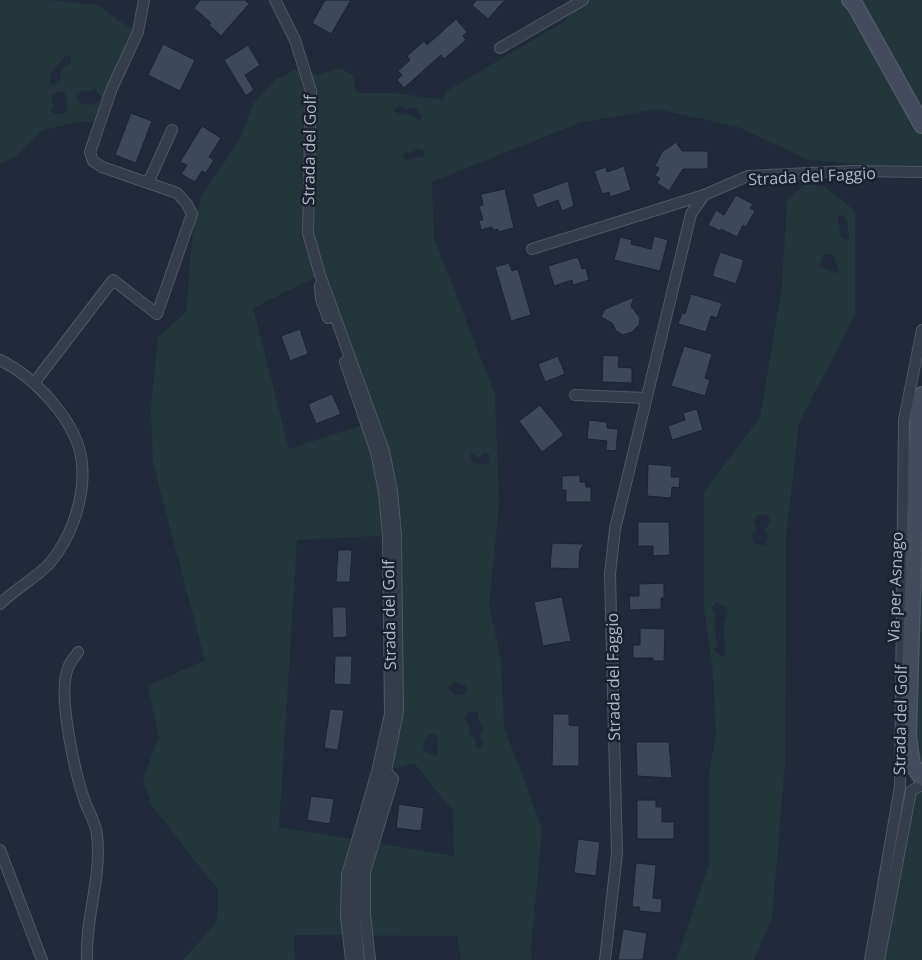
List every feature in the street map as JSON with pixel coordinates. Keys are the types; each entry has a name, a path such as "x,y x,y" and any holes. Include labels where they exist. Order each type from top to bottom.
{"street":[{"path":"34,383 112,280 157,314 192,214 187,204 177,193 102,167 93,161 90,152 112,88 138,32 144,0"},
{"name":"Strada del Golf","path":"275,0 295,40 311,91 308,233 320,275 384,451 392,490 396,535 398,712 386,771 355,874 355,915 359,960"},
{"path":"500,48 583,0"},
{"path":"850,0 855,5 922,125"},
{"path":"148,183 172,130"},
{"name":"Strada del Faggio","path":"532,249 704,194 748,176 852,171 922,172"},
{"name":"Strada del Faggio","path":"604,960 617,853 610,574 615,530 691,214 704,194"},
{"name":"Strada del Golf","path":"320,275 321,299 376,452 384,492 388,536 390,714 377,772 347,875 346,916 351,960"},
{"name":"Strada del Golf","path":"870,960 900,787 904,420 922,330"},
{"path":"0,360 17,368 34,383 73,432 82,463 81,501 69,534 50,563 0,604"},
{"path":"575,394 646,398"},
{"name":"Via per Asnago","path":"922,395 918,412 908,735 912,764 922,778"},
{"path":"78,652 67,669 65,696 68,724 84,798 97,832 99,859 89,916 87,960"},
{"name":"Strada del Golf","path":"370,960 365,914 365,872 393,779 386,771"},
{"name":"Strada del Golf","path":"879,960 911,792 922,785"},
{"path":"0,850 42,960"}],"green space":[{"path":"0,0 48,0 98,5 119,21 138,32 100,121 79,122 43,130 17,155 0,164","holes":["65,56 71,57 71,63 62,68 59,83 50,85 50,74","95,89 100,95 100,102 91,105 80,103 76,95 82,90 86,92","63,91 68,102 66,113 55,114 50,109 54,107 51,95"]},
{"path":"585,0 922,0 922,170 808,160 738,127 657,109 579,123 432,182 434,239 495,394 499,505 489,606 501,660 504,727 542,828 531,948 532,960 461,960 457,936 294,935 295,960 183,960 217,922 218,890 152,806 143,779 159,737 148,686 205,660 153,463 151,409 158,337 186,312 193,229 201,197 240,139 253,104 276,79 297,69 319,75 339,68 353,75 356,93 396,93 443,100 445,92 565,21","holes":["400,105 407,109 415,107 422,117 419,122 414,116 397,113 394,110","418,148 425,151 424,156 406,160 403,155 406,152 410,154","320,275 374,421 289,449 253,308","485,452 491,456 489,464 472,463 470,455 472,453 479,458","396,535 386,771 414,763 453,811 454,856 279,827 297,540","455,682 467,686 466,693 454,695 448,688","473,711 478,713 479,722 484,727 480,735 483,744 478,749 475,746 475,738 469,735 469,726 464,719 467,713","434,733 439,739 437,743 438,754 434,757 423,749 424,741 429,734"]},
{"path":"805,184 824,186 855,211 855,315 799,423 786,537 785,763 772,917 754,960 676,960 709,865 709,774 716,735 713,673 704,608 704,492 760,418 782,286 787,200","holes":["841,215 847,221 849,238 846,240 841,237 838,217","827,254 834,255 839,274 819,266 822,257","757,515 766,515 770,519 769,525 764,529 769,539 765,545 754,544 751,537 757,530 754,520","715,602 727,606 728,611 724,623 725,655 722,657 714,650 718,645 716,641 715,617 712,608"]},
{"path":"922,393 922,960 879,960 911,791 908,735"}],"building":[{"path":"200,0 245,0 249,4 221,36 209,25 211,23 194,8"},
{"path":"325,0 351,0 331,34 312,23"},
{"path":"477,0 505,0 488,19 472,5"},
{"path":"456,19 467,32 463,36 466,40 444,59 441,55 404,88 397,80 402,75 398,71 410,60 407,56 424,41 427,45"},
{"path":"163,44 195,60 180,91 148,75"},
{"path":"248,45 260,65 245,75 254,90 246,96 224,60"},
{"path":"131,113 152,121 136,163 115,155"},
{"path":"202,126 221,138 209,157 214,160 206,173 202,171 195,182 181,174 187,165 180,162"},
{"path":"676,142 682,151 708,151 708,169 683,169 669,191 657,183 660,178 655,176 659,168 655,166 662,152"},
{"path":"624,166 631,190 610,197 609,192 602,194 594,171 606,167 607,172"},
{"path":"568,181 574,206 562,211 558,200 537,208 532,194"},
{"path":"505,189 514,228 498,232 498,229 493,230 492,227 481,230 479,220 483,220 479,206 483,205 481,194"},
{"path":"736,195 753,204 750,208 755,211 746,227 743,225 737,237 708,225 716,210 724,215"},
{"path":"654,236 668,240 660,271 614,260 620,237 632,240 631,244 651,249"},
{"path":"720,252 744,260 736,284 712,276"},
{"path":"578,257 582,269 586,268 589,280 573,285 572,280 554,286 548,266"},
{"path":"509,263 512,271 518,269 531,315 511,321 495,267"},
{"path":"691,294 722,303 717,318 711,316 706,332 678,324 682,313 685,314"},
{"path":"634,297 631,306 640,318 639,325 632,332 623,335 616,331 612,323 601,317 605,309"},
{"path":"300,329 308,354 290,361 281,336"},
{"path":"684,346 712,354 705,378 710,380 705,396 671,386"},
{"path":"603,355 619,356 618,367 632,368 632,383 602,382"},
{"path":"558,356 565,374 545,382 538,364"},
{"path":"332,394 341,414 316,424 308,404"},
{"path":"540,405 564,435 542,452 519,421"},
{"path":"697,409 703,430 672,440 668,426 685,420 683,413"},
{"path":"589,420 607,422 607,428 618,429 616,451 606,450 607,441 587,439"},
{"path":"648,464 672,466 671,477 680,477 679,488 672,487 671,498 647,496"},
{"path":"580,475 580,482 585,482 586,487 591,487 591,502 566,502 566,490 562,490 562,476"},
{"path":"638,522 669,522 670,555 653,556 653,546 638,546"},
{"path":"552,543 584,544 580,550 579,569 550,568"},
{"path":"338,550 352,550 350,582 336,582"},
{"path":"664,583 664,598 661,598 661,609 630,610 629,596 639,596 639,584"},
{"path":"562,597 571,641 543,646 534,602"},
{"path":"332,607 346,607 347,637 333,638"},
{"path":"640,628 665,629 664,661 653,661 653,658 633,658 633,645 640,645"},
{"path":"335,656 352,656 351,685 334,684"},
{"path":"330,709 344,710 338,750 324,748"},
{"path":"553,714 569,714 569,725 579,726 579,766 552,766"},
{"path":"636,742 669,742 672,778 637,776"},
{"path":"311,796 334,799 330,824 307,820"},
{"path":"637,800 656,800 656,807 662,807 662,822 674,822 674,839 637,839"},
{"path":"399,804 424,808 421,831 396,828"},
{"path":"578,839 600,842 596,876 574,873"},
{"path":"636,863 656,865 653,898 662,899 661,913 639,911 640,907 632,907"},
{"path":"623,929 647,933 643,960 618,960"}]}
